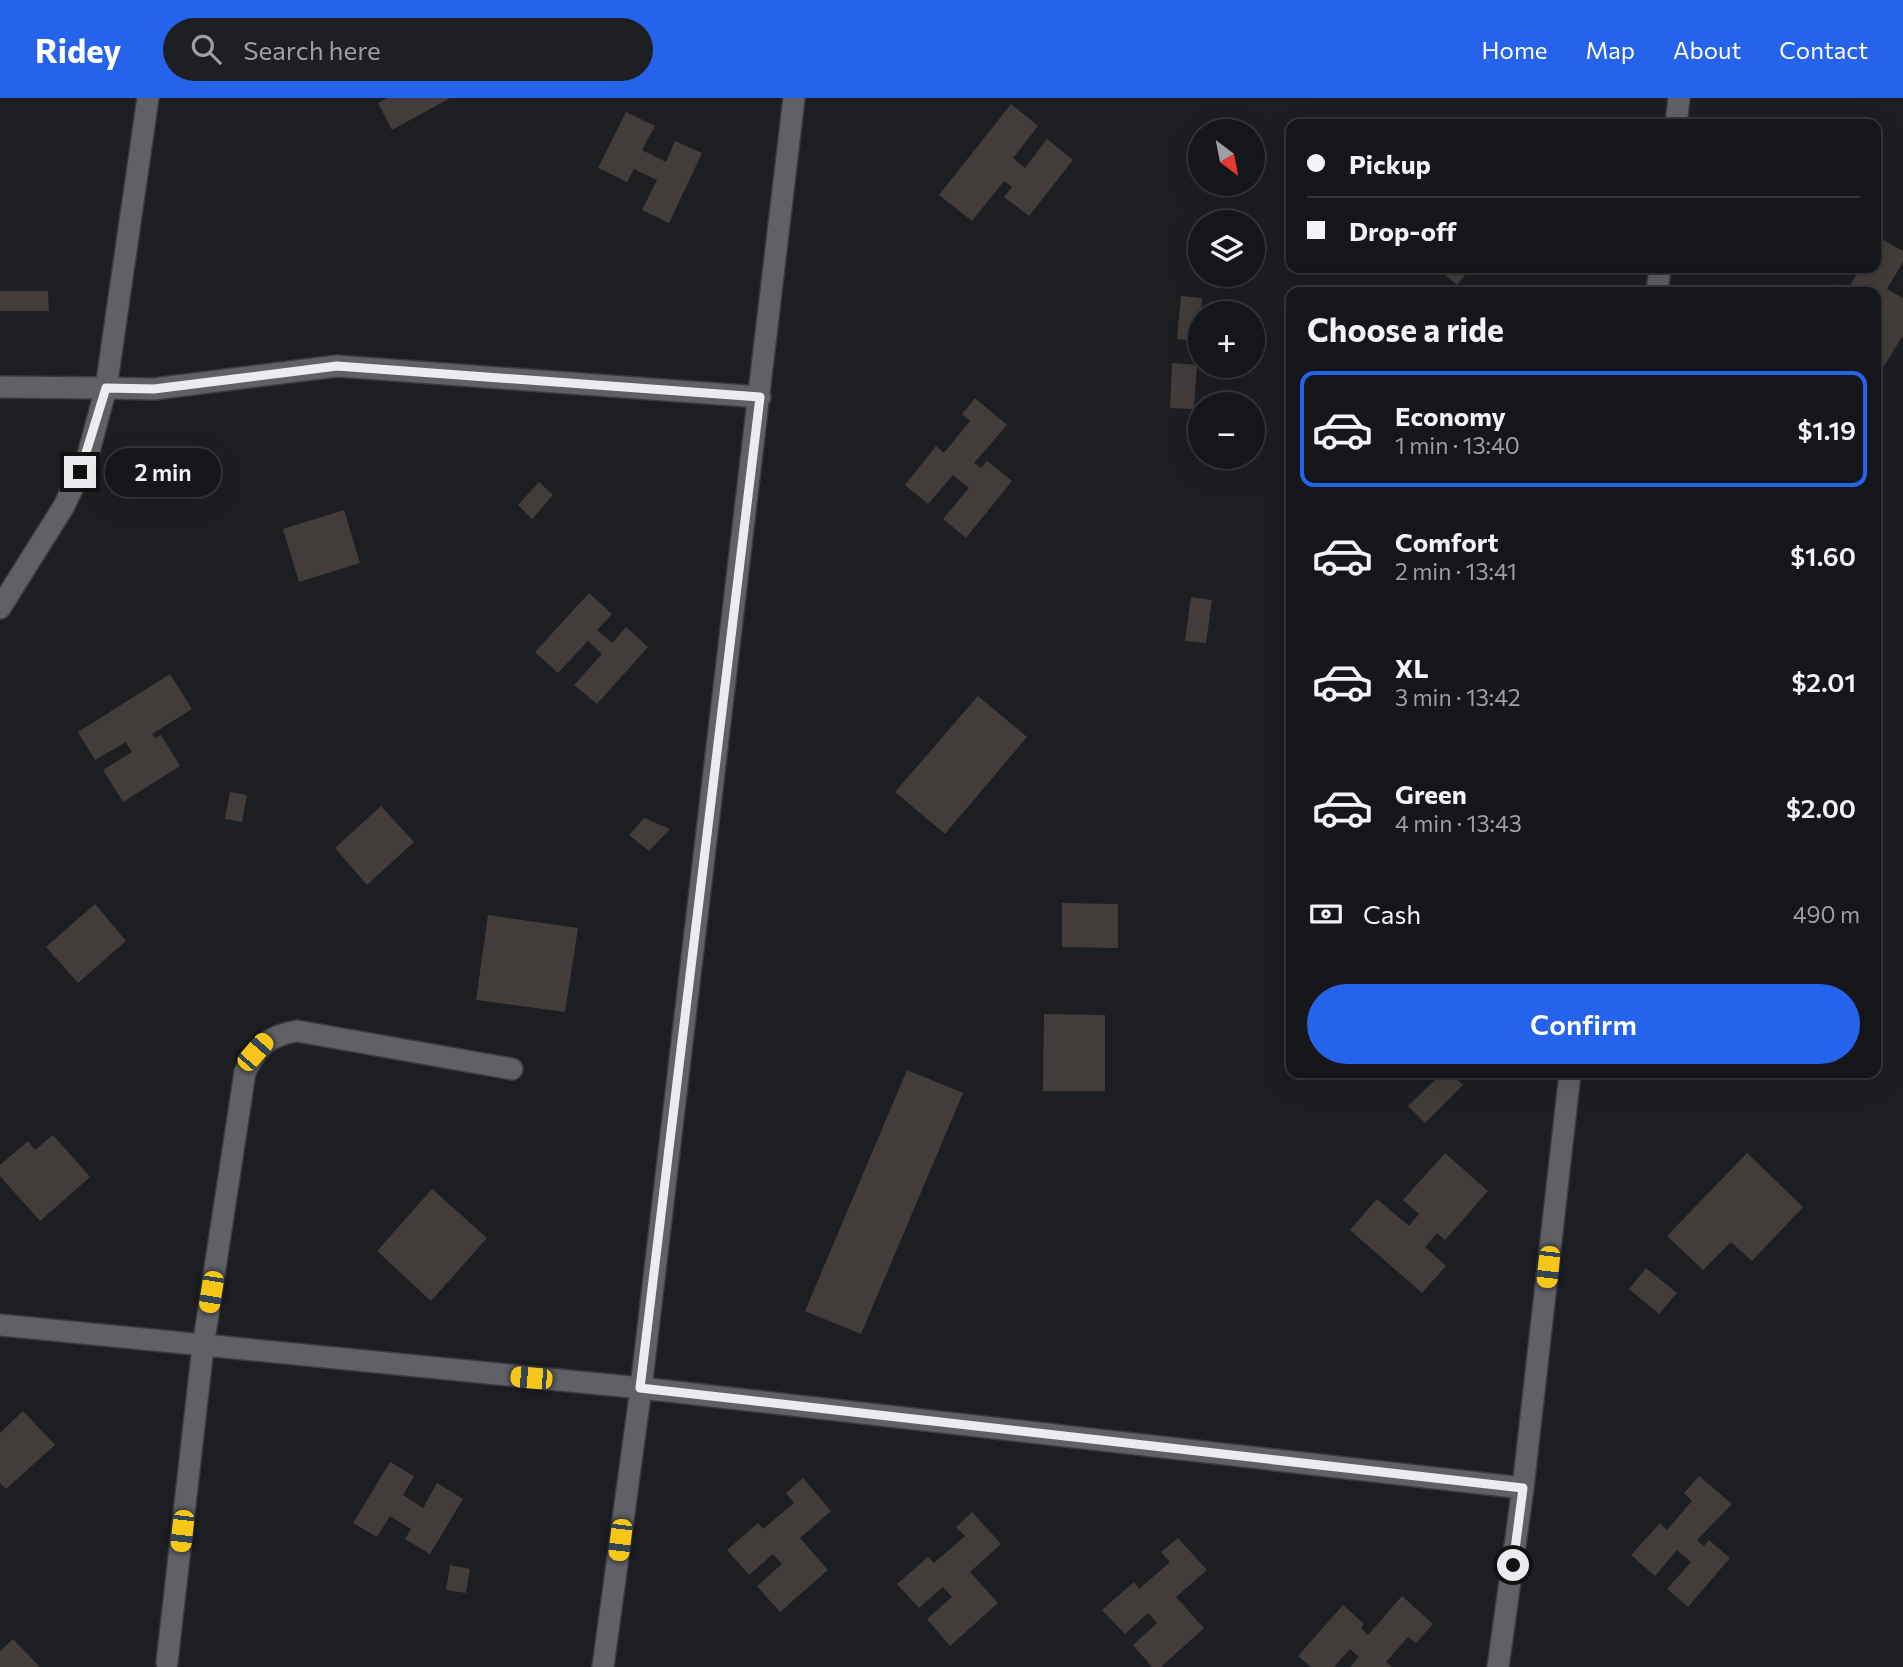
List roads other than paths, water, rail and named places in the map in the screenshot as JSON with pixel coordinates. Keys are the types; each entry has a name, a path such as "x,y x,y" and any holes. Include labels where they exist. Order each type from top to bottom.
{"street":[{"path":"0,608 64,506 88,455 106,388 148,98"},
{"path":"603,1667 640,1388 794,98"},
{"path":"1677,119 1679,98"},
{"path":"0,387 154,389 337,366 760,397"},
{"path":"167,1662 203,1347 245,1072 265,1041 278,1034 297,1031 512,1069"},
{"path":"1498,1667 1523,1488 1569,1078"},
{"path":"0,1325 640,1388 1523,1488"}]}
